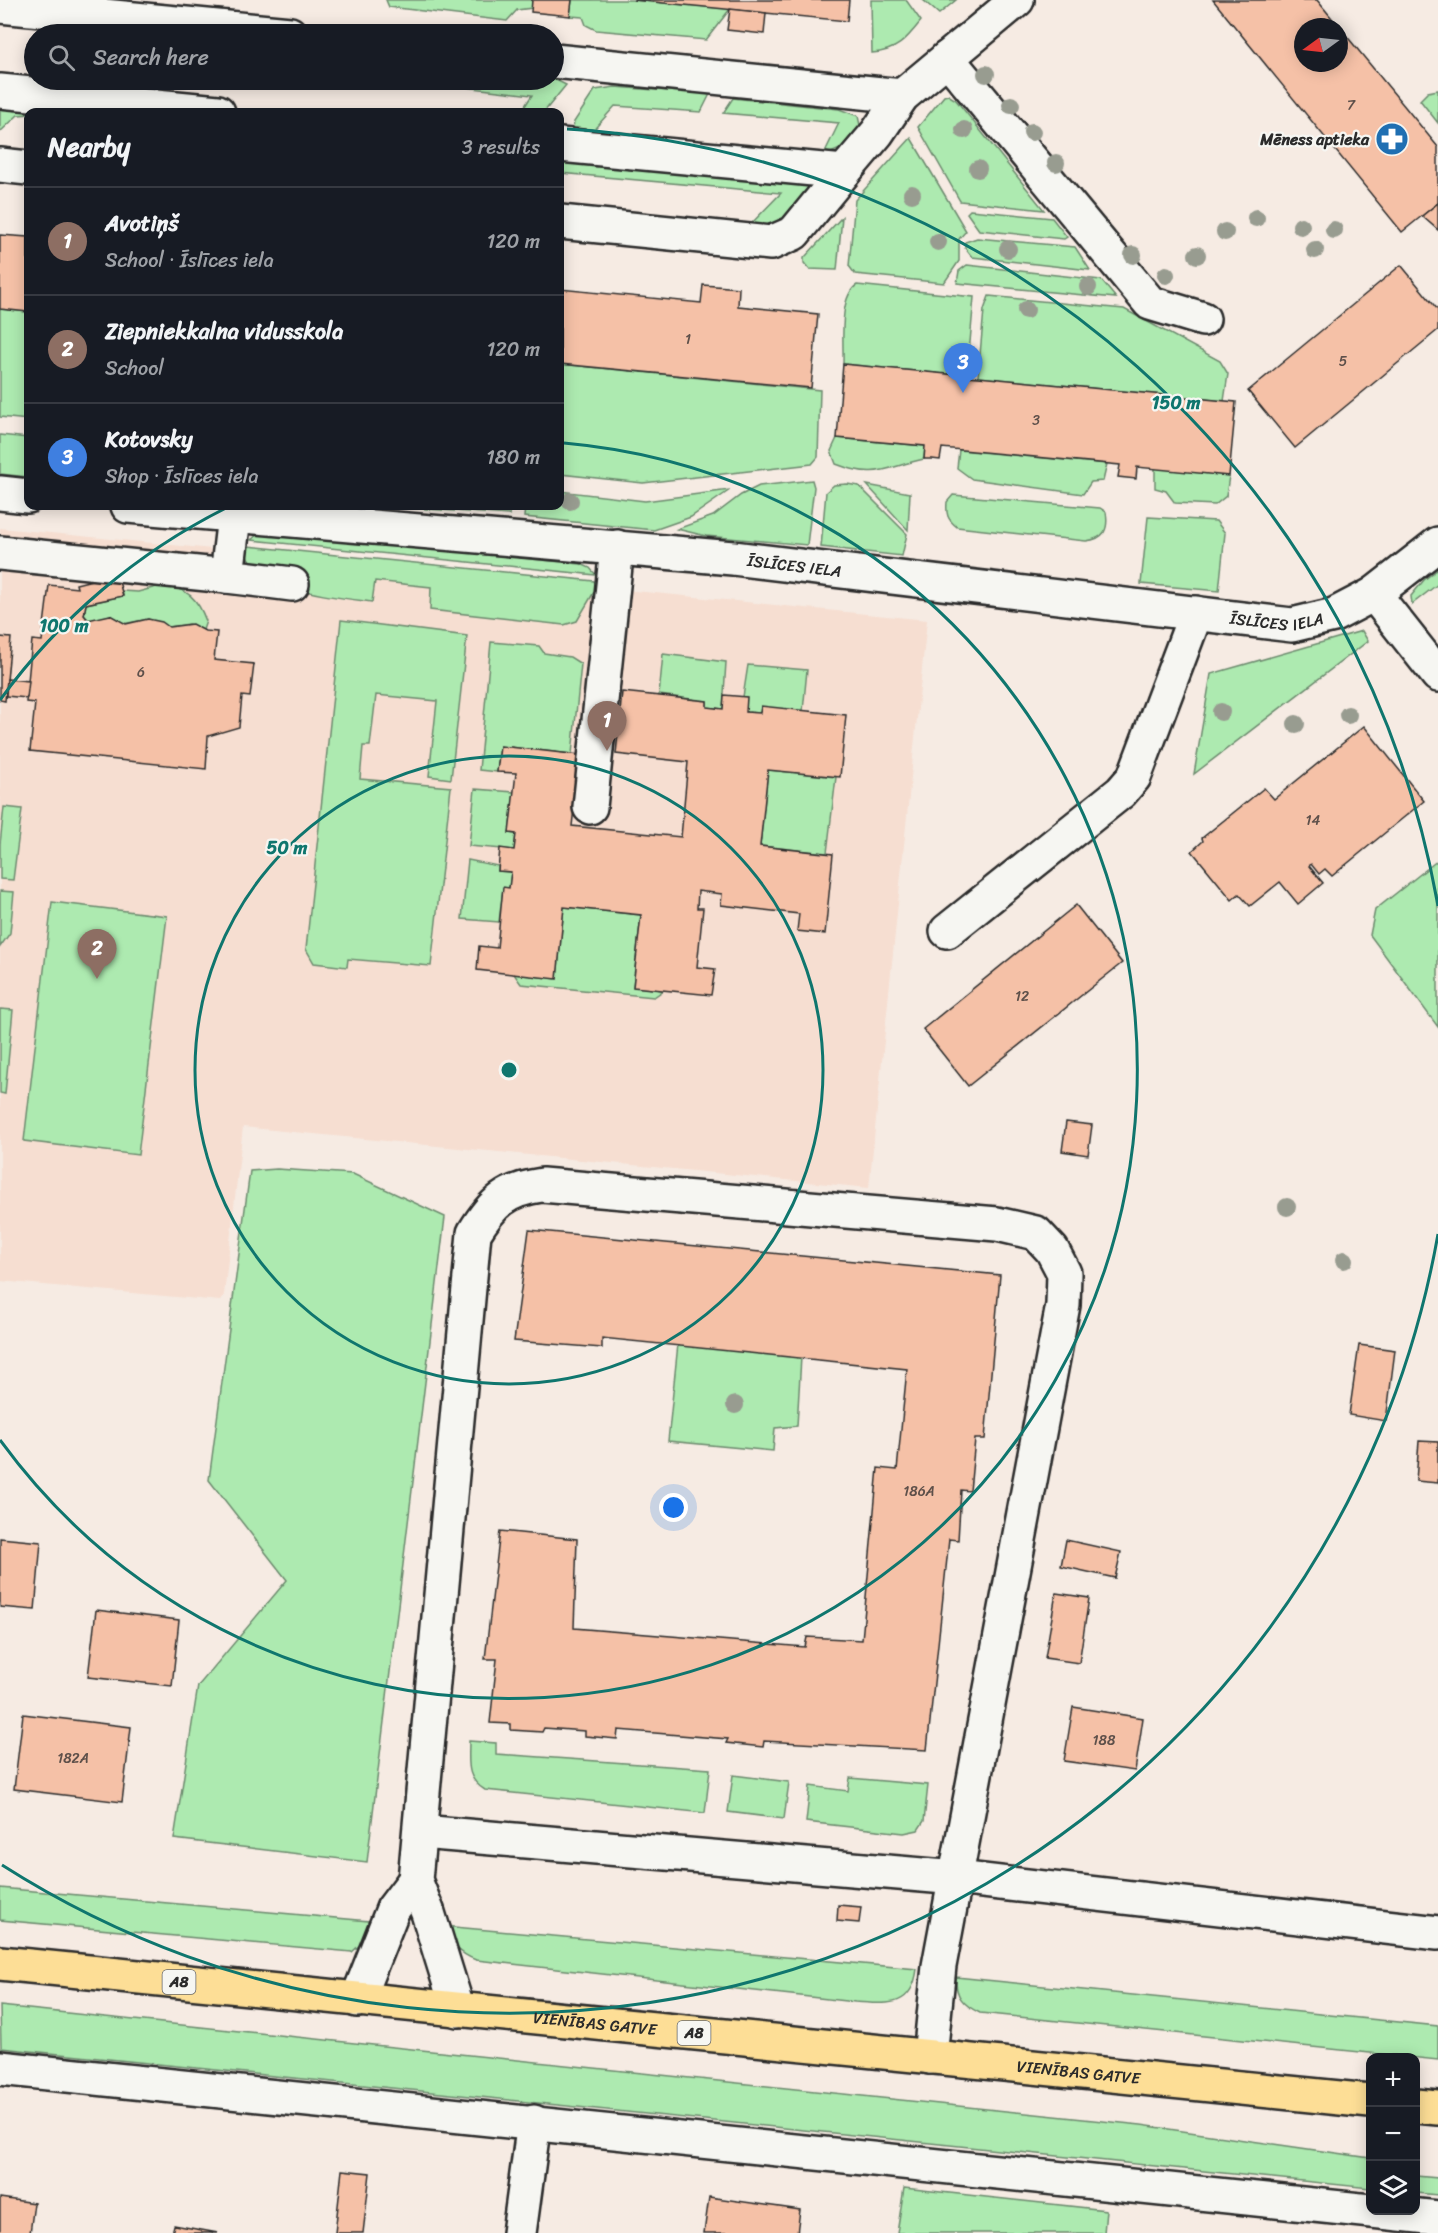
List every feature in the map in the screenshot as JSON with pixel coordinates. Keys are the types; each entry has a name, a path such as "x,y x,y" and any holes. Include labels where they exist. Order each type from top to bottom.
{"highway":[{"name":"VIENĪBAS GATVE","path":"0,1963 1366,2101"},
{"path":"1420,2106 1438,2108"}],"street":[{"path":"564,222 771,243 794,233 877,133 902,96 1017,0"},
{"path":"0,6 186,24"},
{"path":"947,58 1150,303 1203,319"},
{"path":"564,62 902,96"},
{"path":"0,92 174,108"},
{"path":"564,145 844,172"},
{"path":"0,165 24,168"},
{"path":"0,493 24,496"},
{"name":"ĪSLĪCES IELA","path":"170,510 617,547 813,567 1292,625 1334,615 1374,594 1438,544"},
{"path":"227,576 234,516"},
{"path":"590,807 617,547"},
{"path":"0,553 292,584"},
{"path":"1374,594 1438,675"},
{"path":"947,931 1121,792 1134,777 1196,613"},
{"path":"458,2010 428,1913 415,1880 474,1233 487,1212 506,1195 522,1188 542,1185 950,1220 1018,1227 1036,1233 1052,1250 1064,1274 1063,1305 939,1966 930,2057"},
{"path":"421,1832 957,1878 1438,1933"},
{"path":"357,2000 393,1909 415,1880"},
{"path":"0,2068 1438,2218"},
{"path":"519,2233 534,2122"}],"shaded area":[{"path":"0,528 927,620 869,1188 243,1127 224,1295 220,1301 0,1281"}],"green space":[{"path":"386,0 532,0 532,8 517,10 507,21 389,7"},
{"path":"572,0 633,0 730,9 706,40 596,30 586,25 583,17 570,16"},
{"path":"871,0 906,0 921,21 911,34 895,47 872,53"},
{"path":"923,0 956,0 939,14"},
{"path":"615,87 710,94 701,112 615,106 589,135 577,132 573,128 574,122 595,90"},
{"path":"490,90 562,90 547,108 524,108 532,95"},
{"path":"1438,90 1438,123 1420,100 1428,92"},
{"path":"948,95 956,100 1044,210 960,201 918,127 944,96"},
{"path":"733,98 839,109 858,116 861,130 850,145 823,156 839,123 723,113"},
{"path":"0,107 24,109 24,115 18,115 0,132"},
{"path":"911,138 966,231 959,239 959,261 944,283 855,274 849,266 855,200"},
{"path":"564,162 817,187 789,225 768,228 748,227 781,193 564,173"},
{"path":"970,210 1052,218 1067,237 1064,239 979,230 967,213"},
{"path":"842,217 837,270 809,269 804,263 804,258"},
{"path":"977,238 1075,247 1090,270 972,257 965,248 965,242"},
{"path":"967,265 1101,280 1116,298 957,283 959,271"},
{"path":"857,285 974,297 967,376 843,364 844,310 851,291"},
{"path":"989,296 1124,309 1220,361 1228,374 1224,401 978,377 984,310"},
{"path":"0,309 24,312 24,420 0,417"},
{"path":"564,364 820,390 818,457 812,464 643,483 564,474"},
{"path":"0,435 24,438 24,477 0,474"},
{"path":"837,438 925,446 924,459 872,472 850,469 836,464 831,451"},
{"path":"959,450 1107,464 1103,481 1091,482 1083,494 972,479 957,468"},
{"path":"1155,468 1229,476 1226,496 1215,505 1175,503 1166,491 1155,488"},
{"path":"812,480 814,487 807,545 706,536 677,529 713,516 741,495 759,486"},
{"path":"834,485 859,486 907,534 902,556 821,547 826,492"},
{"path":"867,485 910,493 908,530"},
{"path":"730,490 691,517 654,530 524,517 525,510 564,510 564,491 645,501"},
{"path":"953,495 1100,508 1106,512 1106,529 1101,536 1086,541 957,527 949,519 947,513 947,502"},
{"path":"438,510 510,510 509,515"},
{"path":"1148,517 1216,521 1225,533 1219,591 1141,584"},
{"path":"262,531 581,564 590,568 596,575 251,540"},
{"path":"247,546 594,581 597,587 577,621 564,625 430,610 431,587 375,581 372,602 339,598 283,584 267,576 254,565 245,552"},
{"path":"1438,569 1438,584 1412,604 1411,596 1424,580"},
{"path":"164,585 179,589 191,596 206,621 203,630 189,624 169,627 148,619 123,624 110,615 90,621 84,615 86,604 123,596 122,591 138,592"},
{"path":"341,620 467,636 451,779 429,776 437,701 376,695 370,746 363,746 360,779 451,787 431,966 348,959 347,967 314,963 306,949"},
{"path":"1362,631 1368,641 1194,774 1211,674"},
{"path":"491,642 539,646 544,653 570,657 581,664 572,754 500,746 497,772 479,770"},
{"path":"663,654 726,662 723,709 707,707 707,701 659,695"},
{"path":"748,665 807,670 803,711 761,707 760,713 746,712 743,697"},
{"path":"768,770 836,777 827,853 760,846"},
{"path":"475,789 514,792 509,833 516,834 514,850 469,846"},
{"path":"4,807 22,809 13,880 0,879 0,844"},
{"path":"468,860 498,866 498,871 511,872 509,888 503,888 499,922 462,919"},
{"path":"1438,860 1438,1027 1370,935 1375,910"},
{"path":"0,891 14,892 10,933 0,947"},
{"path":"52,902 167,916 138,1155 24,1141"},
{"path":"564,907 641,915 633,986 664,990 654,997 521,984 514,974 557,979"},
{"path":"0,1009 13,1010 5,1094 0,1093"},
{"path":"277,1169 353,1174 445,1217 367,1862 174,1839 198,1686 287,1580 209,1480 250,1171"},
{"path":"678,1344 801,1357 797,1426 775,1428 773,1451 668,1441"},
{"path":"469,1741 496,1743 496,1754 710,1769 705,1813 485,1790 474,1780 469,1769"},
{"path":"733,1775 789,1782 784,1819 728,1812"},
{"path":"850,1778 928,1785 924,1821 918,1830 904,1833 806,1822 810,1786 848,1791"},
{"path":"0,1888 369,1921 363,1942 352,1952 0,1920"},
{"path":"443,1926 917,1969 910,1991 904,1998 887,2003 855,2002 476,1960 456,1947"},
{"path":"956,1977 1438,2026 1438,2060 1420,2058 1420,2053 1370,2053 980,2013 961,1999"},
{"path":"0,2006 1141,2125 1366,2157 1366,2188 1,2048"},
{"path":"1420,2176 1438,2178 1438,2195 1420,2193"},
{"path":"904,2188 1106,2210 1104,2233 897,2233"}],"building":[{"path":"532,0 572,0 570,16 531,12"},
{"path":"633,0 849,0 847,21"},
{"path":"1213,0 1317,0 1332,18 1294,18 1294,72 1348,72 1348,38 1438,147 1438,203 1402,232"},
{"path":"730,9 766,13 764,34 727,30"},
{"path":"1438,203 1438,230 1422,216"},
{"path":"0,235 24,237 24,312 0,309"},
{"path":"1401,265 1438,310 1438,330 1295,448 1248,391"},
{"path":"703,285 739,288 738,306 818,314 811,388 564,364 564,289 701,303"},
{"path":"843,364 1236,402 1229,476 1137,467 1136,479 1118,477 1120,465 942,448 940,460 924,459 925,446 837,438"},
{"path":"117,574 123,596 86,604 84,615 88,620 110,615 126,624 148,619 162,622 169,627 192,624 205,631 217,632 214,660 254,664 250,697 242,696 239,727 208,736 206,769 30,751 35,703 26,702 32,640 42,641 49,585 77,588 76,584"},
{"path":"0,637 11,638 5,701 0,700"},
{"path":"7,679 29,681 27,698 6,696"},
{"path":"622,692 707,701 707,707 723,709 724,695 747,697 746,712 760,713 761,706 846,715 840,777 768,770 760,846 833,854 825,934 797,931 799,914 721,905 722,894 698,891 697,908 703,908 697,967 715,969 711,995 633,987 641,915 564,907 557,979 477,970 479,946 497,948 503,887 509,888 511,872 498,871 500,848 514,850 516,834 509,833 516,773 497,772 500,746 580,755 572,826 681,837 688,762 616,754"},
{"path":"1364,726 1424,801 1332,876 1325,869 1319,874 1311,864 1309,866 1323,883 1298,904 1280,882 1250,906 1239,894 1232,900 1192,851 1203,841 1202,838 1264,788 1274,799"},
{"path":"1076,905 1122,963 968,1086 923,1029"},
{"path":"1066,1122 1092,1125 1088,1155 1062,1151"},
{"path":"529,1230 1000,1275 985,1439 975,1439 970,1491 961,1490 958,1540 949,1539 927,1750 764,1741 763,1747 726,1743 728,1739 618,1730 617,1739 585,1736 585,1731 544,1728 542,1732 511,1730 511,1724 490,1723 497,1659 485,1659 500,1531 577,1539 574,1628 805,1647 807,1637 862,1640 878,1468 897,1470 907,1369 602,1338 602,1348 514,1341"},
{"path":"1359,1345 1395,1350 1386,1421 1349,1415"},
{"path":"1419,1441 1438,1442 1438,1483 1416,1481"},
{"path":"0,1538 41,1542 35,1610 0,1607"},
{"path":"1066,1540 1121,1552 1115,1578 1061,1566"},
{"path":"1056,1593 1089,1598 1079,1663 1045,1658"},
{"path":"96,1610 179,1620 172,1686 88,1677"},
{"path":"1073,1707 1143,1718 1135,1771 1064,1761"},
{"path":"23,1714 131,1727 122,1802 14,1789"},
{"path":"838,1905 861,1907 859,1923 837,1921"},
{"path":"342,2170 370,2173 363,2233 335,2233"},
{"path":"709,2197 800,2210 797,2233 704,2233"},
{"path":"0,2198 34,2203 30,2233 0,2233"},
{"path":"174,2225 218,2233 172,2233"}],"place":[{"name":"Mēness aptieka","path":"1392,139"},
{"name":"Kotovsky","path":"963,393"},
{"name":"Avotiņš","path":"607,751"},
{"name":"Ziepniekkalna vidusskola","path":"97,979"}]}
